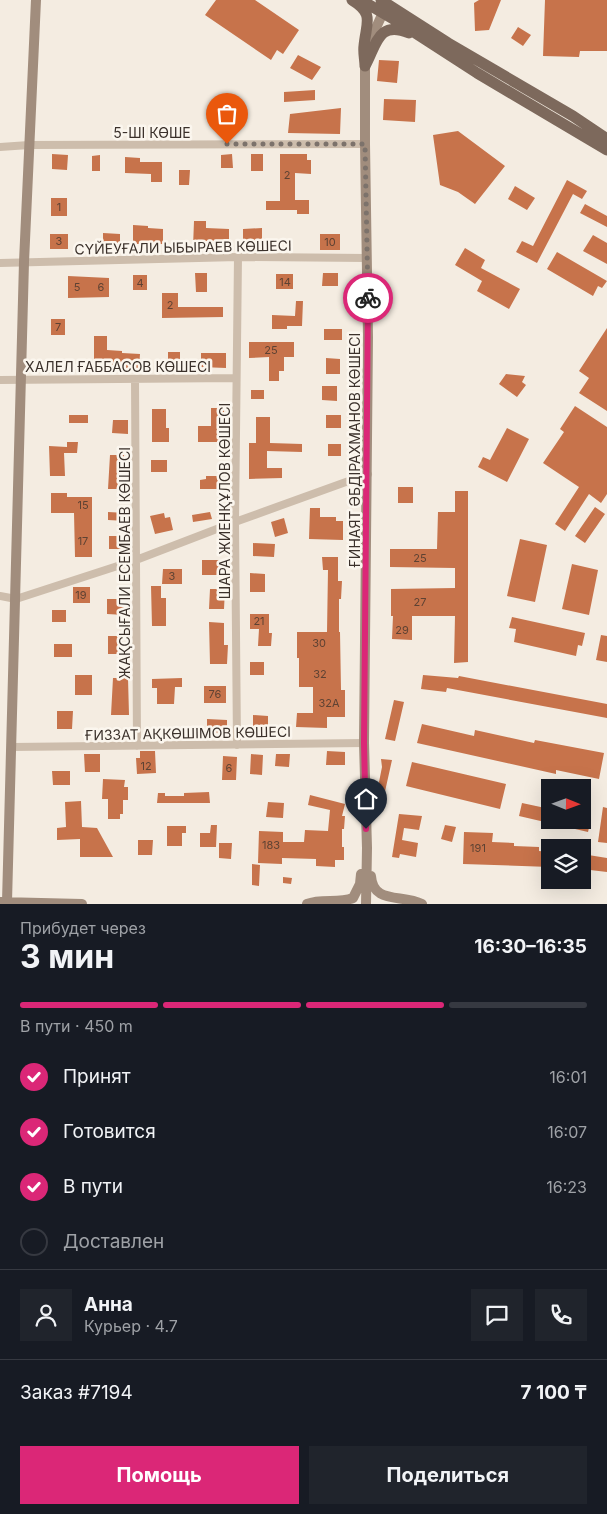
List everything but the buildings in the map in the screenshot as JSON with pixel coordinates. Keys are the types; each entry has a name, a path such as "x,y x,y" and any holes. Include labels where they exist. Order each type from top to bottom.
{"main road":[{"path":"352,0 361,6 368,16 364,48 365,66"},
{"path":"361,0 385,4 573,116 607,139"},
{"path":"385,4 425,40"},
{"path":"365,66 378,39 388,29 400,29 425,40 607,150"}],"street":[{"path":"36,0 24,262 12,747 4,902 82,904"},
{"name":"ҒИНАЯТ ӘБДІРАХМАНОВ КӨШЕСІ","path":"366,904 367,848 364,743 368,337 365,66 370,41 385,4"},
{"name":"5-ШI КӨШЕ","path":"0,147 29,145 365,144"},
{"name":"СҮЙЕУҒАЛИ ЫБЫРАЕВ КӨШЕСI","path":"0,263 238,257 367,258"},
{"name":"ШАРА ЖИЕНҚҰЛОВ КӨШЕСІ","path":"237,745 235,522 238,257"},
{"name":"ХАЛЕЛ ҒАББАСОВ КӨШЕСІ","path":"0,380 236,378"},
{"name":"ЖАҚСЫҒАЛИ ЕСЕМБАЕВ КӨШЕСI","path":"135,379 137,746"},
{"path":"0,596 16,599 136,560 368,474"},
{"name":"ҒИЗЗАТ АҚКӨШІМОВ КӨШЕСI","path":"12,747 364,743"},
{"path":"307,904 314,902 342,902 353,898 360,884 367,848"},
{"path":"367,848 374,890 379,895 388,898 415,901 422,904"}],"way so far":[{"path":"227,144 365,144 368,298"}],"route":[{"path":"366,829 364,743 368,298"}]}
